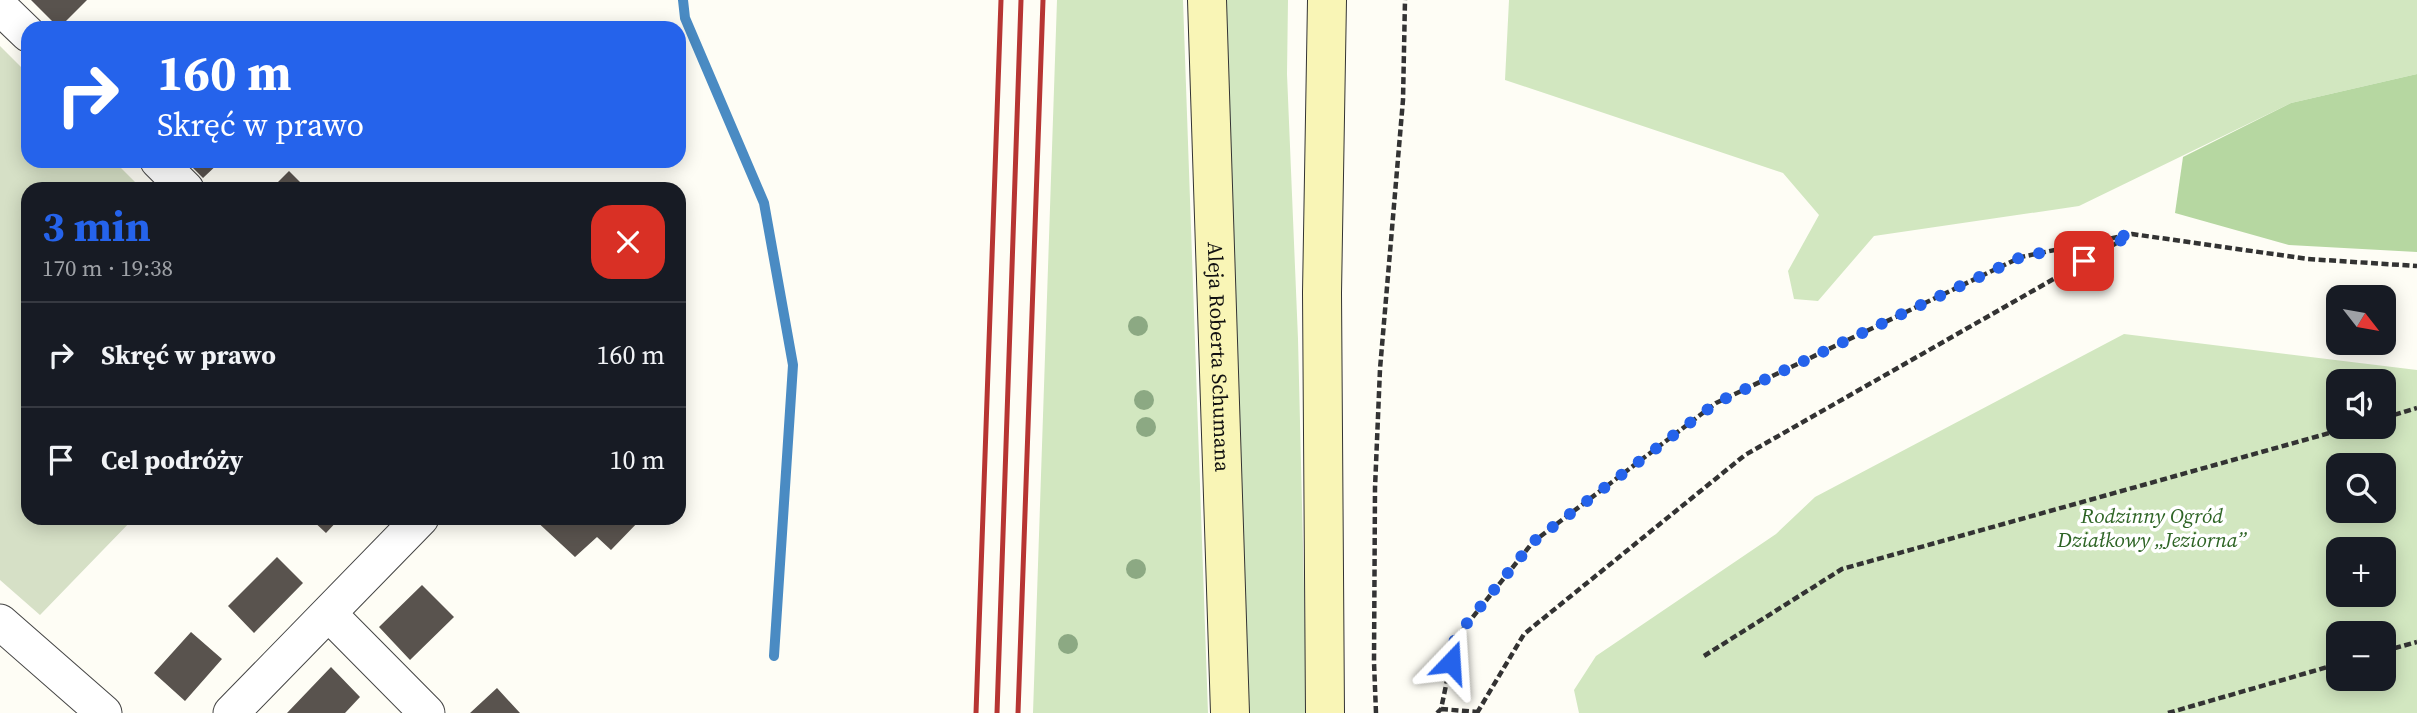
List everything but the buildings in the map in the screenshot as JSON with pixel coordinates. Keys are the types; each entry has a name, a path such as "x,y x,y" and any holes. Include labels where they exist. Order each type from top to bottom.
{"main road":[{"name":"Aleja Roberta Schumana","path":"1207,0 1230,713"},
{"path":"1325,713 1322,293 1327,0"}],"street":[{"path":"0,6 21,27"},
{"path":"165,168 179,182"},
{"path":"231,713 414,525"},
{"path":"329,614 427,713"},
{"path":"0,622 104,713"}],"path":[{"path":"1376,713 1376,461 1380,369 1404,100 1405,0"},
{"path":"2132,234 1745,455 1524,634 1477,712 1439,711 1455,638 1533,542 1716,403 2021,257 2132,234 2308,259 2417,266"},
{"path":"2396,414 2417,408"},
{"path":"1704,656 1842,569 2326,434"},
{"path":"2396,648 2417,642"},
{"path":"2168,713 2326,667"}],"green space":[{"path":"1057,0 1183,0 1208,713 1033,713"},
{"path":"1223,0 1288,0 1287,74 1298,339 1307,713 1244,713"},
{"path":"1509,0 2417,0 2417,74 2291,103 2079,206 1874,236 1818,301 1794,299 1788,271 1819,215 1783,173 1505,80"},
{"path":"0,46 21,67 21,168 121,168 135,182 21,182 21,525 127,525 40,615 0,580"},
{"path":"2417,74 2417,252 2289,245 2175,213 2183,157 2291,103"},
{"name":"Rodzinny Ogród Działkowy „Jeziorna”","path":"2124,334 2417,370 2417,713 1579,713 1574,690 1596,656 1776,534 1815,497"}],"waterway":[{"path":"683,0 685,18 764,203 793,365 774,656"}],"railway":[{"path":"976,713 1001,0"},
{"path":"997,713 1021,0"},
{"path":"1018,713 1043,0"}],"route":[{"path":"1451,662 1455,638 1533,542 1716,403 2021,257 2132,234 2084,261"}]}
